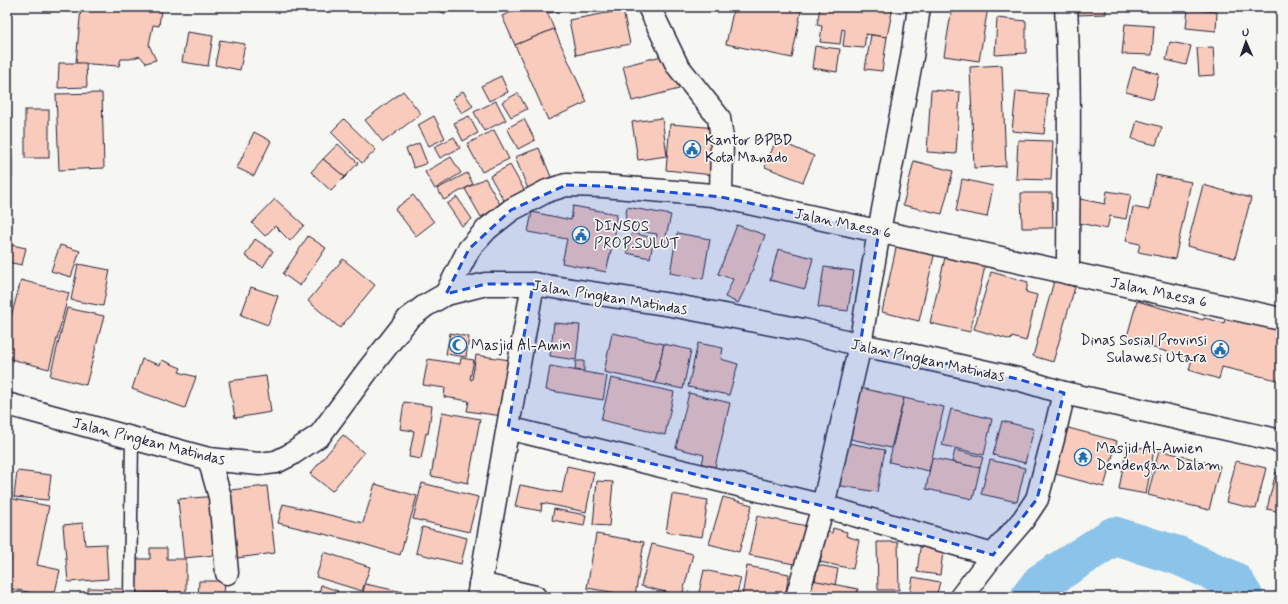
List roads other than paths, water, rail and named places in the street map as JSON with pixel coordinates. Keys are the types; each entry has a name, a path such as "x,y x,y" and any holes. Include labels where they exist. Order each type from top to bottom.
{"street":[{"path":"649,7 677,65 719,118 722,138 721,197"},
{"path":"797,597 823,506 860,345 879,231 912,57 919,7"},
{"path":"1066,7 1069,113 1068,273"},
{"name":"Jalan Maesa 6","path":"446,294 469,249 487,229 511,210 548,191 566,185 603,186 712,195 1281,319"},
{"name":"Jalan Pingkan Matindas","path":"7,404 209,459 259,464 276,462 307,445 320,435 408,319 425,306 446,294 486,284 533,284 671,304 803,330 860,345 1018,379 1064,393 1281,441"},
{"path":"533,284 479,591 534,597"},
{"path":"961,597 993,555 1023,520 1037,498 1064,393"},
{"path":"508,428 823,506 993,555"},
{"path":"209,459 220,496 227,573"}],"lane":[{"path":"130,597 132,438"}],"waterway":[{"path":"1030,597 1041,583 1114,536 1179,556 1234,581 1244,597"}],"place":[{"name":"Kantor BPBD Kota Manado","path":"692,149"},
{"name":"DINSOS PROP.SULUT","path":"581,235"},
{"name":"Masjid Al-Amin","path":"458,345"},
{"name":"Dinas Sosial Provinsi Sulawesi Utara","path":"1220,349"},
{"name":"Masjid Al-Amien Dendengan Dalam","path":"1083,457"}]}
